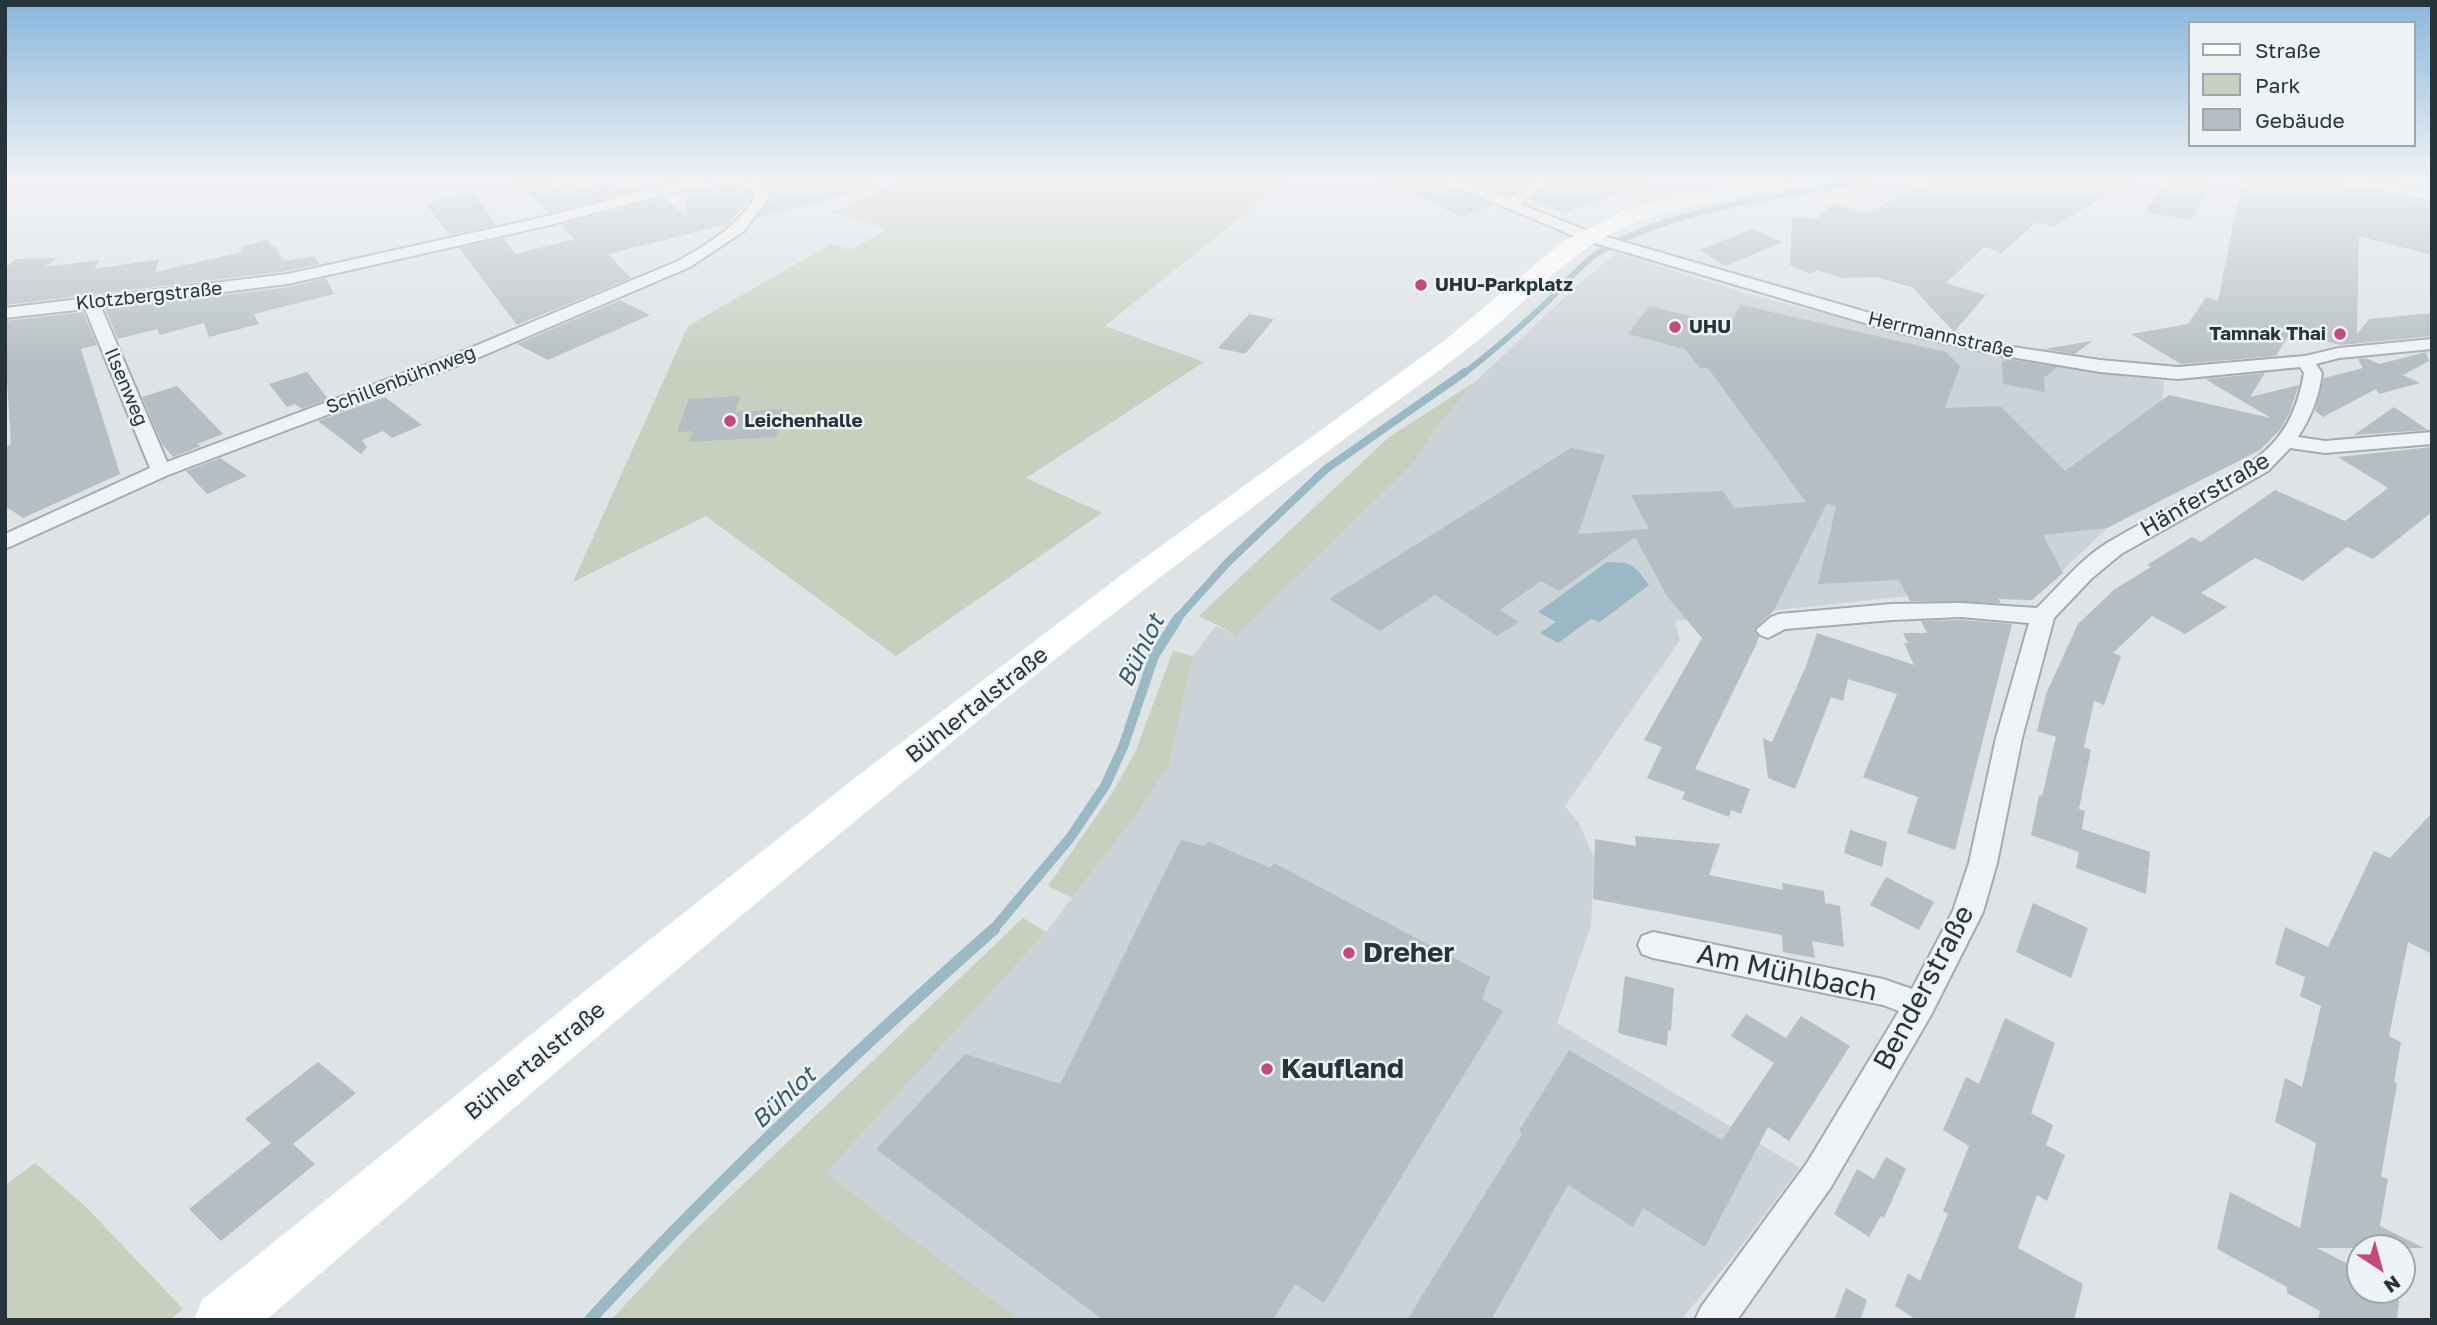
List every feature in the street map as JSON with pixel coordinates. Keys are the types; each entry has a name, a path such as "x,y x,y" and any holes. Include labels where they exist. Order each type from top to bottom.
{"street":[{"name":"Klotzbergstraße","path":"5,313 288,279 453,242"},
{"name":"Schillenbühnweg","path":"5,542 161,471 469,355 684,264 706,253 719,242"},
{"name":"Bühlertalstraße","path":"222,1320 513,1078 959,719 1226,512 1462,341 1508,304 1567,250 1586,242"},
{"name":"Herrmannstraße","path":"1608,242 1808,302 1999,350 2100,366 2178,373 2305,361 2339,353 2432,344"},
{"name":"Ilsenweg","path":"91,303 161,471"},
{"path":"2287,441 2311,390 2314,373 2305,361"},
{"name":"Hänferstraße","path":"2043,615 2082,574 2113,549 2261,467 2287,441 2325,447 2432,438"},
{"path":"1768,630 1779,622 1892,611 1961,610 2043,615"},
{"name":"Benderstraße","path":"1714,1320 1819,1175 1920,1005 1968,912 1983,863 2009,738 2043,615"},
{"name":"Am Mühlbach","path":"1653,945 1883,992 1920,1005"}],"shaded area":[{"path":"1617,253 1748,294 1914,337 2014,359 2164,381 2160,437 2240,460 2107,528 2032,600 1908,596 1675,621 1680,640 1565,806 1579,823 1594,857 1591,926 1557,1023 1800,1168 1681,1320 1020,1320 826,1173 1046,932 1135,817 1169,765 1193,656 1216,626 1237,635 1415,462 1434,430 1475,382 1583,280"}],"green space":[{"path":"865,242 1210,242 1105,326 1204,362 1026,478 1102,513 896,656 706,516 573,582 688,326 831,244 851,250"},
{"path":"1475,382 1434,430 1415,462 1237,635 1199,616 1389,437"},
{"path":"1173,651 1193,656 1169,765 1135,817 1072,898 1048,886 1113,792 1136,750"},
{"path":"1023,918 1046,932 826,1173 1020,1320 611,1320 689,1236"},
{"path":"35,1163 86,1207 183,1309 170,1320 5,1320 5,1185"}],"water":[{"path":"1607,562 1632,566 1649,585 1600,622 1591,619 1558,643 1540,633 1556,622 1538,612"}],"building":[{"path":"269,242 272,247 276,246 283,261 315,256 319,264 288,271 5,305 5,267 17,259 57,258 45,267 100,260 94,269 160,259 155,272 242,252 240,247"},
{"path":"487,242 507,242 515,254 564,242 657,242 608,254 631,278 517,325 459,248"},
{"path":"1720,242 1783,242 1725,266 1700,250"},
{"path":"1791,242 2014,242 2000,255 1999,251 1984,247 1946,283 1986,295 1954,332 1912,287 1876,277 1842,278 1817,270 1811,274 1790,265"},
{"path":"2230,242 2359,242 2357,334 2369,319 2432,313 2432,336 2340,345 2291,332 2276,356 2181,364 2131,334 2188,324 2206,297 2218,301"},
{"path":"2381,242 2432,242 2432,255"},
{"path":"326,278 334,294 254,314 259,324 209,337 204,323 160,335 157,329 118,339 105,309 289,287"},
{"path":"620,300 650,315 548,360 517,344"},
{"path":"1741,305 1946,352 1960,366 1945,408 2000,406 2065,471 2169,395 2271,418 2205,379 2265,373 2250,397 2299,385 2280,430 2260,450 2107,528 2043,535 2063,573 2032,600 1998,599 2001,603 1910,601 1899,580 1818,584 1836,507 1827,503 1773,612 1753,630 1759,637 1755,647 1695,769 1750,789 1741,814 1731,810 1729,817 1682,799 1685,792 1647,778 1662,747 1644,740 1702,638 1667,596 1635,537 1559,591 1541,581 1500,610 1519,622 1497,636 1435,595 1380,631 1329,599 1571,448 1605,455 1578,534 1649,529 1631,495 1723,491 1734,508 1806,502 1708,368 1700,368 1685,349 1628,334 1649,306 1728,325"},
{"path":"83,312 97,345 81,349 120,474 23,518 5,506 5,447 11,444 5,379 5,321"},
{"path":"1249,314 1274,319 1245,354 1218,348"},
{"path":"2092,341 2075,354 2044,349"},
{"path":"2426,352 2429,361 2403,375 2420,383 2379,394 2376,389 2323,417 2315,411 2324,378 2363,368 2358,359 2366,358 2379,364"},
{"path":"2007,359 2057,367 2044,378 2045,392 2003,384 2002,362"},
{"path":"307,372 328,399 302,409 295,404 287,407 269,384"},
{"path":"177,386 223,434 173,457 162,444 142,397"},
{"name":"Leichenhalle","path":"740,396 735,412 783,409 776,437 689,442 693,431 677,432 689,399"},
{"path":"385,397 422,425 392,438 383,431 362,440 367,447 361,454 318,421"},
{"path":"2394,407 2428,430 2354,435"},
{"path":"2432,447 2432,512 2373,559 2347,547 2303,581 2255,558 2201,593 2227,607 2185,634 2152,616 2113,653 2121,656 2104,705 2094,701 2084,747 2091,750 2079,809 2085,811 2082,829 2150,852 2146,894 2076,868 2079,852 2031,835 2039,795 2042,796 2056,737 2037,731 2046,694 2078,624 2115,589 2151,567 2147,565 2192,537 2201,542 2275,490 2345,521 2388,488 2338,457"},
{"path":"220,458 247,476 207,494 186,471"},
{"path":"1961,620 2012,624 1955,850 1907,833 1918,797 1863,777 1897,694 1848,679 1843,701 1831,697 1795,789 1768,778 1763,738 1772,742 1806,666 1817,633 1914,665 1904,643 1908,643 1903,633 1927,633 1921,621"},
{"path":"2432,813 2432,954 2408,942 2389,1036 2401,1042 2394,1082 2397,1084 2381,1176 2388,1179 2380,1226 2396,1234 2346,1234 2346,1248 2317,1248 2346,1263 2346,1304 2399,1304 2397,1320 2318,1320 2320,1311 2287,1293 2287,1287 2217,1249 2230,1192 2300,1228 2316,1143 2275,1122 2285,1078 2302,1087 2321,1006 2300,996 2305,977 2275,964 2285,927 2328,947 2374,851 2390,858"},
{"path":"1850,830 1887,842 1882,867 1844,853"},
{"path":"1635,836 1720,844 1709,875 1783,890 1782,883 1824,891 1825,903 1840,906 1844,947 1812,941 1815,958 1783,952 1782,935 1593,899 1595,839 1636,846"},
{"name":"Kaufland","path":"1181,840 1205,846 1208,841 1270,868 1274,863 1490,977 1482,999 1503,1011 1324,1303 1295,1284 1273,1320 1103,1320 876,1149 965,1054 1060,1084"},
{"path":"1886,877 1934,902 1919,930 1870,905"},
{"path":"2033,903 2088,928 2071,978 2016,952"},
{"path":"1625,976 1674,988 1671,1031 1668,1030 1667,1046 1618,1033"},
{"path":"1746,1014 1786,1038 1801,1016 1850,1046 1789,1141 1768,1127 1705,1247 1643,1208 1633,1227 1568,1185 1491,1320 1407,1320 1522,1134 1519,1131 1569,1050 1722,1140 1774,1063 1731,1036"},
{"path":"2005,1018 2055,1043 2031,1113 2053,1125 2046,1145 2065,1155 2047,1201 2037,1195 2018,1248 2083,1284 2074,1320 1917,1320 1895,1306 1908,1273 1920,1281 1948,1214 1943,1211 1969,1146 1943,1130 1966,1077 1979,1084"},
{"path":"318,1062 356,1093 293,1144 315,1164 221,1241 189,1209 271,1143 245,1119"},
{"path":"1886,1157 1906,1169 1884,1218 1881,1216 1869,1237 1834,1214 1857,1169 1874,1179"},
{"path":"1846,1288 1867,1300 1860,1320 1834,1320"}],"waterway":[{"name":"Bühlot","path":"1463,374 1534,314 1591,258 1619,242"},
{"name":"Bühlot","path":"1177,619 1228,562 1326,469 1465,372"},
{"name":"Bühlot","path":"993,930 1070,838 1105,786 1123,747 1154,656 1178,618"},
{"name":"Bühlot","path":"590,1320 687,1218 787,1119 993,930"}],"place":[{"name":"UHU-Parkplatz","path":"1421,285"},
{"name":"UHU","path":"1675,327"},
{"name":"Tamnak Thai","path":"2340,334"},
{"name":"Leichenhalle","path":"730,421"},
{"name":"Dreher","path":"1349,953"},
{"name":"Kaufland","path":"1267,1069"}]}
